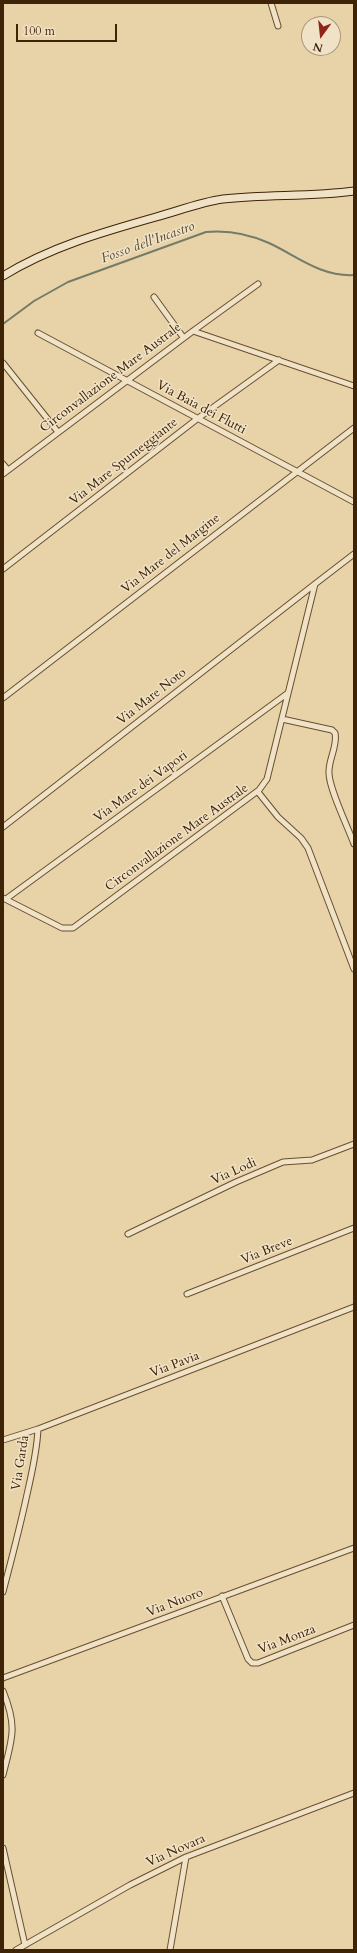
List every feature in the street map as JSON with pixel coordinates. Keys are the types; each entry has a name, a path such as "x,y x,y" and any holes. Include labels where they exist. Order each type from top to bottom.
{"main road":[{"path":"3,276 28,262 67,245 128,225 210,202 242,198 354,191"}],"street":[{"path":"271,3 278,26"},
{"path":"193,331 258,284"},
{"path":"154,297 183,337"},
{"name":"Circonvallazione Mare Australe","path":"5,472 125,380 193,331 354,386"},
{"name":"Via Baia dei Flutti","path":"38,333 354,502"},
{"name":"Via Mare Spumeggiante","path":"3,569 197,419 279,360"},
{"path":"3,363 58,432"},
{"name":"Via Mare del Margine","path":"3,698 296,471 354,428"},
{"path":"3,464 5,472"},
{"path":"315,584 354,554"},
{"name":"Circonvallazione Mare Australe","path":"5,898 62,928 73,928 258,792 264,786 315,584"},
{"name":"Via Mare Noto","path":"3,827 315,584"},
{"name":"Via Mare dei Vapori","path":"5,898 288,693"},
{"path":"282,719 332,730 335,733 336,737 329,765 329,777 354,844"},
{"path":"258,792 278,816 301,838 308,848 354,969"},
{"name":"Via Lodi","path":"128,1234 236,1182 283,1162 312,1160 354,1144"},
{"name":"Via Breve","path":"187,1294 354,1228"},
{"name":"Via Pavia","path":"3,1440 38,1429 354,1308"},
{"name":"Via Garda","path":"3,1592 18,1538 33,1469 38,1429"},
{"name":"Via Nuoro","path":"3,1678 354,1548"},
{"name":"Via Monza","path":"222,1596 248,1660 254,1663 354,1625"},
{"path":"3,1691 11,1710 13,1726 3,1775"},
{"name":"Via Novara","path":"16,1950 130,1885 186,1857 354,1793"},
{"path":"3,1848 25,1945"},
{"path":"170,1950 186,1857"}],"waterway":[{"name":"Fosso dell'Incastro","path":"3,324 34,301 68,282 206,232 230,232 254,237 320,269 342,275 354,275"}]}
